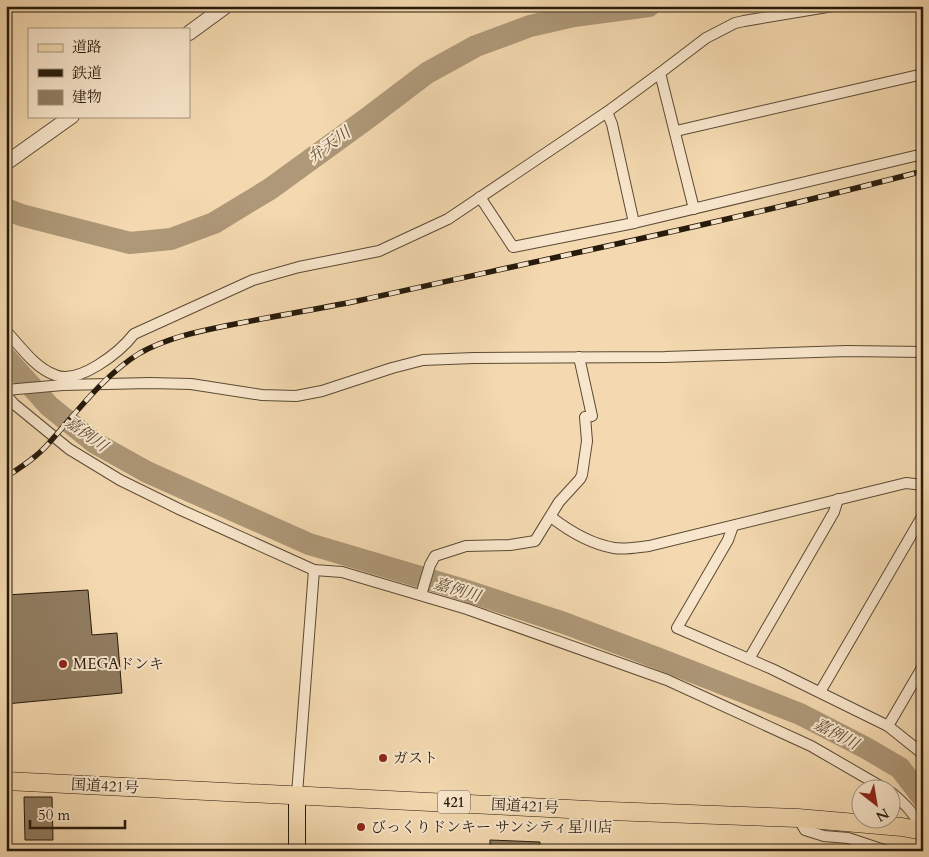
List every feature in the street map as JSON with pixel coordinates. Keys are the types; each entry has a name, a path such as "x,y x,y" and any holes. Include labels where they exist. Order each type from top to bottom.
{"highway":[{"name":"国道421号","path":"6,781 609,811 798,818 902,827 923,831"}],"main road":[{"path":"297,794 297,851"}],"street":[{"path":"190,32 226,6"},
{"path":"833,6 735,23 706,38 607,112 448,219 379,251 299,267 252,280 134,334 126,344 102,364 63,381 8,392 14,404 69,449 120,480 181,510 314,570 342,572 422,592 667,680 811,746 870,780"},
{"path":"660,73 694,209"},
{"path":"676,131 923,74"},
{"path":"607,112 612,124 634,222"},
{"path":"6,163 69,118"},
{"path":"480,197 513,247 694,209 923,154"},
{"path":"6,331 45,370 63,381 191,384 262,395 296,396 322,391 423,360 665,357 847,351 923,352"},
{"path":"422,592 430,565 435,556 466,546 510,545 535,541 560,502 580,479 584,466 587,441 585,417 592,416 579,357"},
{"path":"551,516 562,525 593,542 616,548 649,546 906,482 923,485"},
{"path":"749,659 834,512 838,499"},
{"path":"820,692 919,530 923,515"},
{"path":"733,526 728,540 677,628 749,659 888,726 923,754"},
{"path":"297,794 314,570"},
{"path":"888,726 923,666"},
{"path":"902,802 917,818 923,831"},
{"path":"798,818 805,830 824,836 848,838 886,851"}],"building":[{"name":"MEGAドンキ","path":"88,590 92,635 117,633 122,693 6,704 6,595"},
{"path":"24,797 52,797 53,840 25,840"},
{"path":"490,840 540,842 540,851 490,851"}],"waterway":[{"name":"弁天川","path":"6,209 21,215 130,243 171,239 214,223 270,189 427,73 476,46 530,26 574,16 649,6"},
{"name":"嘉例川","path":"6,358 49,406 95,443 147,472 309,544 461,589 564,623 800,714 900,768 923,798"}],"railway":[{"path":"6,477 29,462 44,448 91,395 115,372 140,353 171,339 214,328 357,301 641,239 923,171"}],"place":[{"name":"MEGAドンキ","path":"63,664"},
{"name":"ガスト","path":"383,758"},
{"name":"びっくりドンキー サンシティ星川店","path":"361,827"}]}
